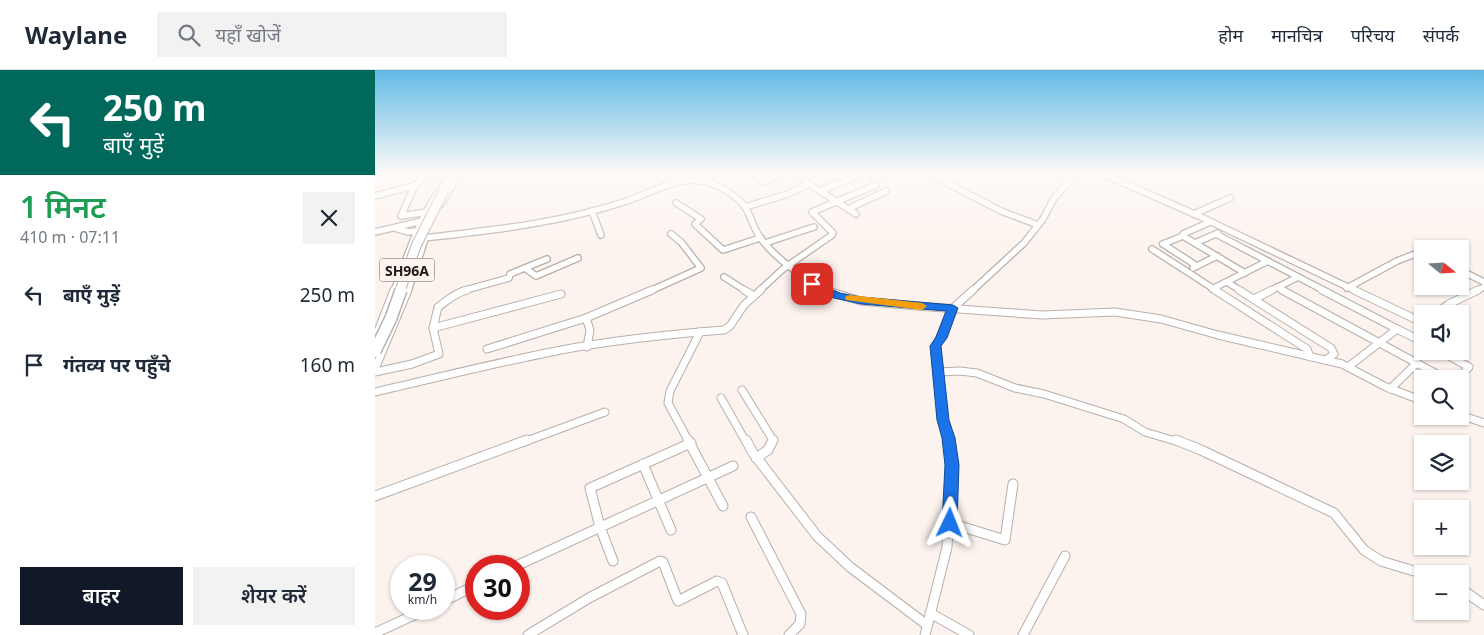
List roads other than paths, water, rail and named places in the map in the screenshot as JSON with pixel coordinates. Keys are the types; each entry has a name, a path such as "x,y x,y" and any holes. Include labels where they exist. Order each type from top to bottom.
{"main road":[{"name":"SH96A","path":"375,351 391,318 416,246 439,199"}],"street":[{"path":"409,199 401,216 427,212"},
{"path":"375,339 417,231 434,199"},
{"path":"445,199 425,238 410,286 375,370 402,367 439,354 433,328 438,307 449,300 455,293 509,278 510,274 547,259"},
{"path":"414,239 570,218 626,199"},
{"path":"737,199 745,208 765,244 812,284 837,295 861,301 1054,315 1127,313 1170,321 1218,336 1326,360 1348,367 1390,389 1414,398"},
{"path":"745,208 772,199"},
{"path":"832,199 856,214"},
{"path":"375,392 507,361 662,335 727,328 739,311 788,265 832,235 833,232 827,229 822,221 811,213 842,199"},
{"path":"848,209 870,199"},
{"path":"979,199 1001,211 1038,225"},
{"path":"925,635 947,547 950,523 952,465 949,438 943,420 935,346 941,338 953,308 1024,243 1038,225 1053,199"},
{"path":"1161,199 1414,319"},
{"path":"1194,214 1227,199"},
{"path":"676,203 701,219 695,224 724,251 760,238"},
{"path":"592,211 601,235"},
{"path":"375,232 422,221"},
{"path":"1197,266 1163,244 1210,222"},
{"path":"765,244 814,227"},
{"path":"393,228 408,232 417,231"},
{"path":"1195,243 1225,229"},
{"path":"487,349 586,318 700,269 688,250 671,234"},
{"path":"1215,234 1303,278 1414,338"},
{"path":"1183,236 1204,239"},
{"path":"1183,236 1245,273"},
{"path":"1152,249 1307,349 1310,357"},
{"path":"1347,288 1397,261 1414,255"},
{"path":"1185,271 1217,256"},
{"path":"525,268 536,276 578,258"},
{"path":"1212,289 1269,262"},
{"path":"1469,274 1484,282"},
{"path":"724,277 754,296"},
{"path":"1254,299 1277,287 1303,278"},
{"path":"1227,282 1331,348 1334,354 1326,360"},
{"path":"1326,292 1337,283"},
{"path":"1277,287 1430,370"},
{"path":"1448,305 1484,287"},
{"path":"433,328 561,294"},
{"path":"586,318 590,330 587,347"},
{"path":"1348,367 1397,329"},
{"path":"700,332 668,398 668,403 723,506"},
{"path":"1456,360 1469,367 1466,370"},
{"path":"1390,389 1417,363"},
{"path":"937,372 960,370 977,373 1015,388 1044,394 1124,419 1145,432 1172,439 1201,450 1334,514 1364,550 1381,561 1414,571"},
{"path":"742,390 773,440 769,450 756,458"},
{"path":"721,398 756,458 783,489 817,536 851,567 927,625"},
{"path":"375,496 605,412"},
{"path":"1469,418 1484,423"},
{"path":"613,561 590,488 691,443"},
{"path":"643,464 671,530"},
{"path":"530,560 733,466"},
{"path":"950,523 1005,540 1013,484"},
{"path":"751,517 801,614 800,624 789,635"},
{"path":"1023,635 1065,556"},
{"path":"528,635 589,598 660,561 663,562 678,601 717,581 722,583 743,635"},
{"path":"1469,594 1484,605"},
{"path":"930,613 969,635"},
{"path":"375,633 403,620"}]}
